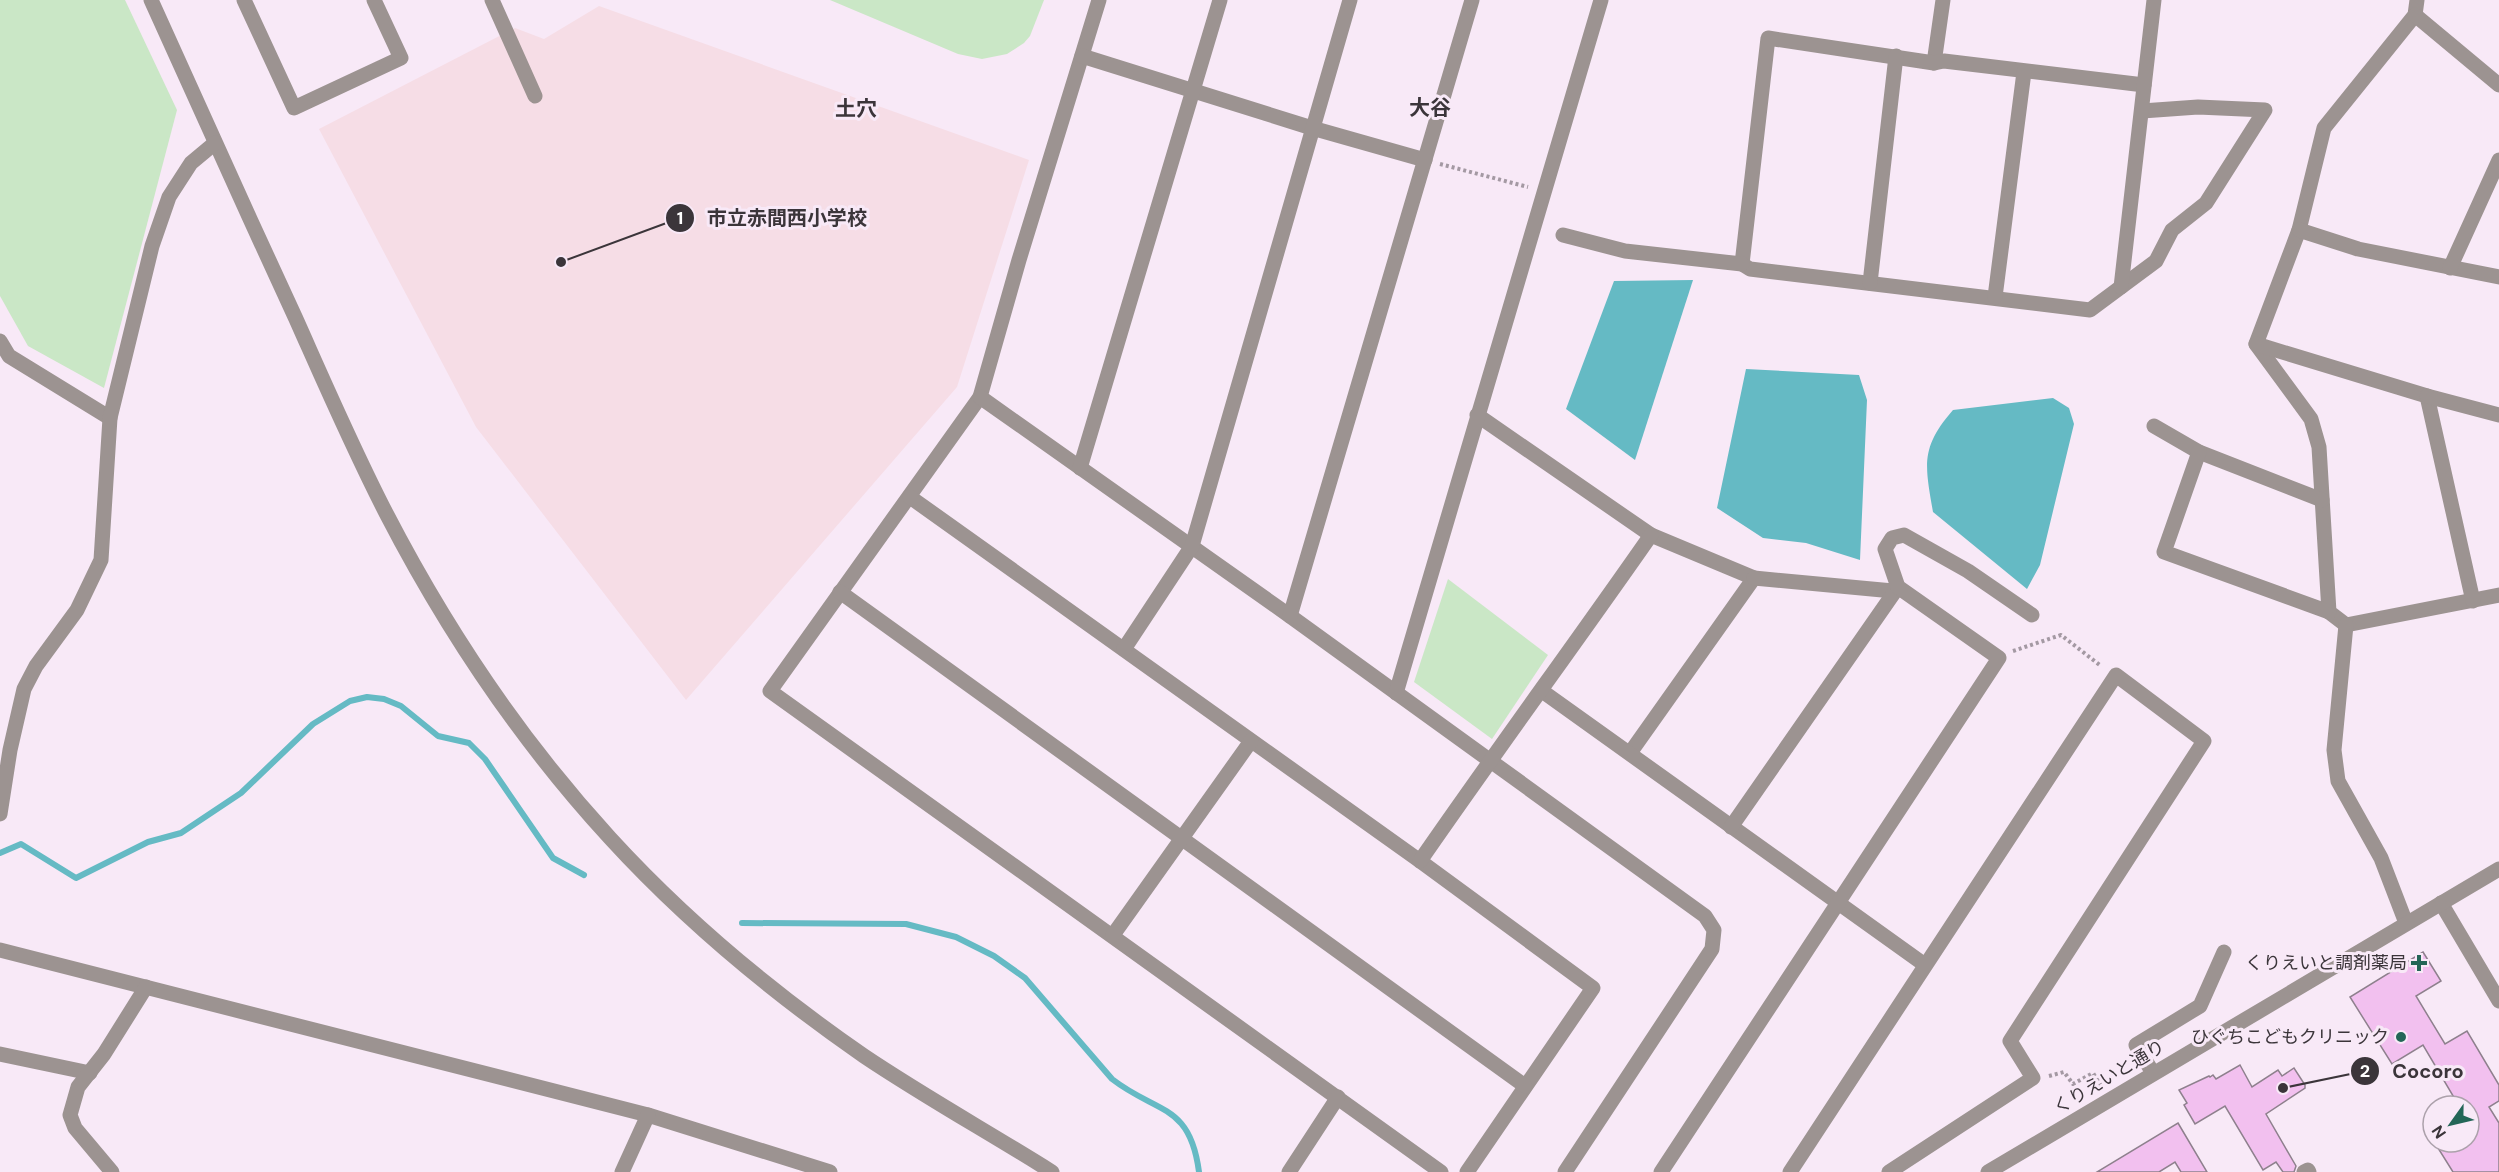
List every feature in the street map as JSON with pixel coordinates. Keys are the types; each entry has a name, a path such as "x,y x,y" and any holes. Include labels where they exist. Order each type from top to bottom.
{"street":[{"path":"151,0 354,446 395,530 440,611 472,661 543,758 609,837 647,877 699,926 802,1012 868,1058 1052,1172"},
{"path":"244,0 294,108 401,57 374,0"},
{"path":"492,0 535,96"},
{"path":"1099,0 1019,260 981,397 770,691 1442,1172"},
{"path":"1080,468 1220,0"},
{"path":"1124,649 1191,546 1350,0"},
{"path":"1290,616 1472,0"},
{"path":"1396,693 1601,0"},
{"path":"1934,63 1942,0"},
{"path":"2121,287 2154,0"},
{"path":"2256,344 2300,230 2325,128 2416,8 2494,83 2499,85"},
{"path":"1742,264 1768,38 1934,63 1944,61 2144,85"},
{"path":"1082,56 1312,128 1425,160"},
{"path":"1870,283 1896,56"},
{"path":"1995,297 2024,72"},
{"path":"1563,235 1625,251 1742,264 1750,269 2090,310 2156,261 2172,230 2206,203 2265,110 2198,107 2142,111"},
{"path":"0,814 10,750 24,689 36,666 77,610 101,560 110,418 152,246 169,197 191,163 215,143"},
{"path":"2450,268 2499,160"},
{"path":"2300,230 2358,249 2499,277"},
{"path":"0,341 9,356 110,418"},
{"path":"2256,344 2427,396 2499,415"},
{"path":"2256,344 2311,418 2319,447 2329,612"},
{"path":"2427,396 2473,601"},
{"path":"981,397 1290,616 1705,916 1714,930 1712,949 1564,1172"},
{"path":"1477,416 1652,535 1754,578 1895,589 1999,658 1661,1172"},
{"path":"2154,426 2199,452 2322,500"},
{"path":"2199,452 2164,552 2329,612 2346,625 2499,595"},
{"path":"910,496 1420,861 1593,988 1467,1172"},
{"path":"1420,861 1489,760 1542,691 1652,535"},
{"path":"1731,827 1895,589 1885,549 1892,538 1904,535 1968,571 2032,615"},
{"path":"1630,753 1754,578"},
{"path":"840,592 1525,1086"},
{"path":"2346,625 2334,750 2338,780 2381,858 2406,923"},
{"path":"1790,1172 2116,675 2204,741 2010,1041 2033,1078 1889,1172"},
{"path":"1542,691 1925,965"},
{"path":"1113,935 1251,741"},
{"name":"くりえいと通り","path":"1988,1172 2499,869"},
{"path":"2441,903 2499,1001"},
{"path":"0,950 648,1116 830,1172"},
{"path":"2153,1073 2136,1045 2200,1006 2224,952"},
{"path":"112,1172 75,1128 70,1115 78,1087 90,1073 146,987"},
{"path":"0,1054 90,1073"},
{"path":"1289,1172 1338,1097"},
{"path":"622,1172 648,1116"},
{"path":"2304,1172 2308,1170 2309,1172"}],"path":[{"path":"1425,160 1544,192"},
{"path":"1999,658 2010,652 2061,636 2106,671 2116,675"},
{"path":"2033,1078 2064,1072 2073,1084 2093,1073 2110,1098"}],"shaded area":[{"path":"599,6 1029,160 957,387 686,700 476,427 319,129 515,28 544,39"}],"green space":[{"path":"0,0 125,0 177,110 104,388 28,346 0,296"},
{"path":"830,0 1044,0 1030,36 1024,43 1007,54 982,59 958,54"},
{"path":"1448,579 1548,655 1492,739 1414,682"}],"water":[{"path":"1693,280 1635,460 1566,409 1614,281"},
{"path":"1746,369 1859,375 1867,400 1860,560 1806,543 1763,538 1717,508"},
{"path":"2053,398 2069,408 2074,424 2040,565 2027,589 1933,512 1928,482 1928,458 1935,435 1953,410"}],"building":[{"path":"2423,952 2441,981 2416,996 2445,1044 2467,1031 2499,1085 2499,1101 2489,1107 2499,1123 2499,1172 2453,1172 2442,1154 2481,1154 2481,1094 2452,1094 2423,1045 2392,1064 2350,997"},
{"path":"2240,1065 2252,1087 2278,1070 2282,1076 2294,1068 2305,1085 2305,1088 2266,1114 2296,1166 2294,1172 2283,1172 2276,1162 2263,1170 2225,1106 2195,1124 2184,1105 2187,1103 2179,1090 2209,1076 2213,1075 2216,1079"},
{"path":"2178,1123 2207,1172 2181,1172 2175,1162 2159,1172 2097,1172"}],"waterway":[{"path":"0,853 21,844 76,878 148,842 181,833 241,793 313,724 350,701 367,697 384,699 401,706 438,736 469,743 485,759 553,858 584,875"},
{"path":"742,923 906,924 956,937 994,956 1025,978 1112,1079 1179,1121 1188,1133 1195,1150 1199,1172"}],"place":[{"name":"市立赤間西小学校","path":"561,262"},
{"name":"くりえいと調剤薬局","path":"2419,963"},
{"name":"ひぐちこどもクリニック","path":"2401,1037"},
{"name":"Cocoro","path":"2283,1088"}],"district":[{"name":"大谷","path":"1430,108"},
{"name":"土穴","path":"856,109"}]}
